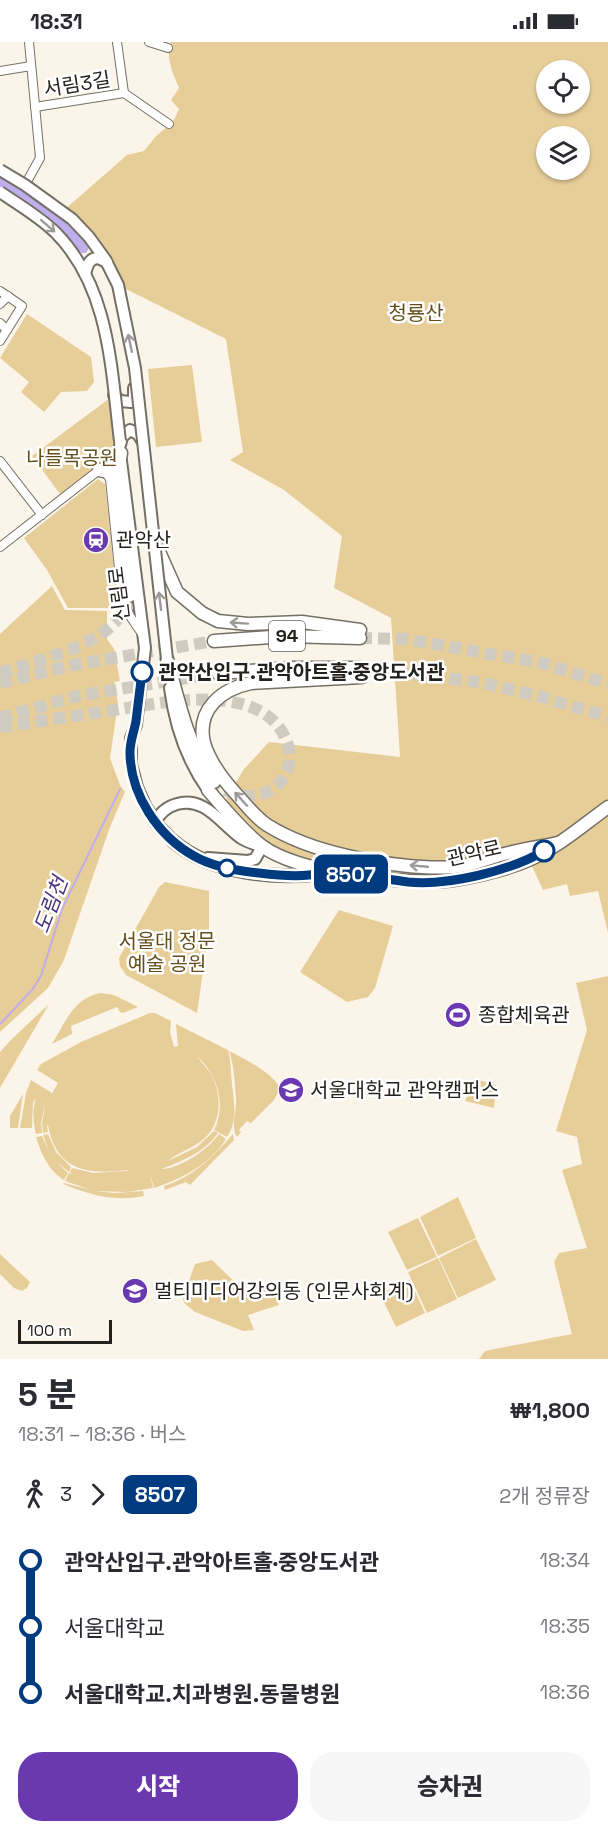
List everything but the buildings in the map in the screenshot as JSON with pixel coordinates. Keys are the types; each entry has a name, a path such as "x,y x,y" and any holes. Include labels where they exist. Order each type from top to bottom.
{"main road":[{"name":"신림로","path":"0,170 72,219 89,237 107,262 118,285 136,378 167,659"},
{"name":"신림로","path":"0,192 47,224 68,247 85,274 104,320 145,648 130,755 137,787 146,807 173,841"},
{"path":"85,274 89,262 93,259 98,258 107,262"},
{"path":"114,395 120,401 131,402 134,398 136,378"},
{"path":"129,596 116,479 123,434 130,430 138,434 143,442"},
{"path":"99,470 109,472 116,479"},
{"name":"94","path":"153,539 177,592 202,613 218,621 248,624 302,622 360,634 214,641"},
{"name":"관악로","path":"167,659 186,730 211,786 234,819 262,847 294,861 333,872 411,882 452,880 487,873 529,860 558,843 608,807"},
{"name":"94","path":"218,673 262,669 361,672 251,682 236,686 220,695 209,708 204,720 204,743 213,763 227,784 266,824 306,844 378,862 432,867 460,866 503,854 558,843"},
{"path":"155,821 161,812 173,806 192,803 209,810 242,839 262,847 255,859 248,861 196,857"},
{"name":"관악로","path":"173,841 196,857 231,870 307,876 333,872"}],"street":[{"name":"서림3길","path":"25,185 40,158 29,42"},
{"path":"117,42 124,93 169,124"},
{"path":"149,42 168,48"},
{"path":"0,71 31,66"},
{"name":"서림3길","path":"35,107 124,93"},
{"path":"0,291 22,306 0,341"},
{"path":"0,304 8,296"},
{"path":"0,323 7,330"},
{"path":"0,547 99,470 120,447"},
{"path":"0,461 42,515"},
{"path":"99,470 105,472 110,479 122,598 142,635"}],"green space":[{"name":"청룡산","path":"171,42 608,42 608,933 598,891 570,896 567,884 543,890 529,860 411,882 277,854 222,806 244,769 269,742 400,757 391,618 334,588 342,536 284,490 230,460 243,452 226,339 118,285 63,211 127,155 144,151 156,136 173,122 179,109 171,100 179,88 170,65"},
{"path":"27,314 91,357 94,382 87,391 61,392 44,412 21,392 29,382 0,358"},
{"path":"192,365 202,442 156,447 148,369"},
{"name":"나들목공원","path":"114,395 121,453 63,498 32,456"},
{"path":"98,479 105,484 116,608 68,608 47,570 24,538"},
{"path":"52,586 65,610 107,611 107,639 114,649 120,681 114,682 118,703 110,758 125,792 110,827 64,960 48,988 0,1032 0,634"},
{"name":"서울대 정문 예술 공원","path":"165,882 209,891 209,929 197,1013 126,975 120,966 119,958 159,887"},
{"path":"339,910 393,926 375,988 368,997 347,1002 300,972"},
{"path":"608,976 608,1359 479,1359 485,1351 572,1334 554,1262 559,1253 587,1248 562,1170 582,1164 577,1137 556,1131 587,1030 576,983"},
{"path":"101,993 114,995 138,1007 123,1013 117,1007 71,1026 72,1034 52,1044 77,1005 92,995"},
{"path":"49,1004 0,1088 0,1052"},
{"path":"150,1013 171,1021 170,1032 174,1047 178,1046 176,1024 228,1050 234,1104 233,1124 227,1137 214,1130 220,1110 218,1090 215,1080 197,1056 215,1083 219,1101 216,1120 213,1128 200,1142 168,1161 197,1147 214,1131 218,1133 200,1151 161,1169 176,1166 193,1158 208,1146 219,1134 226,1139 204,1163 175,1180 154,1188 150,1173 153,1188 127,1192 94,1191 115,1193 143,1191 144,1196 113,1198 63,1184 91,1190 65,1181 69,1173 72,1174 70,1172 72,1168 93,1173 128,1171 99,1172 76,1167 66,1161 52,1140 48,1125 48,1132 43,1133 42,1123 46,1100 41,1123 42,1133 36,1134 35,1129 33,1111 36,1098 33,1102 32,1128 20,1128 26,1093 31,1080 52,1093 50,1097 58,1083 37,1070 41,1064 83,1041"},
{"path":"229,1051 265,1072 280,1089 274,1100 251,1123 247,1121 239,1130 241,1132 237,1137 234,1128 235,1081"},
{"path":"475,1079 496,1085 494,1108 465,1101"},
{"path":"23,1094 18,1128 10,1128 10,1116"},
{"path":"48,1134 56,1152 71,1167 69,1172 56,1162 68,1173 64,1180 50,1167 38,1143 36,1137 42,1136 49,1151 43,1135"},
{"path":"233,1134 234,1140 190,1185 186,1182 165,1190 164,1186 202,1165"},
{"path":"458,1197 476,1238 438,1256 420,1217"},
{"path":"418,1218 437,1257 407,1270 388,1232"},
{"path":"476,1239 496,1280 458,1298 439,1258"},
{"path":"0,1254 30,1282 27,1288 22,1291 14,1288 0,1274"},
{"path":"438,1258 457,1299 427,1313 408,1272"},
{"path":"212,1260 245,1292 272,1288 279,1305 248,1315 254,1330 243,1331 195,1312 184,1303 183,1298 195,1264"},
{"path":"410,1280 425,1313 396,1327 380,1294"}],"shaded area":[{"path":"0,173 61,212 90,246 86,253 70,245 0,190"}],"waterway":[{"name":"도림천","path":"0,1024 32,990 41,976 62,909 120,789"}],"tunnel":[{"path":"0,673 55,655 95,638 123,613 129,597"},
{"path":"360,638 405,639 542,663 608,684"},
{"path":"0,683 73,665 214,641"},
{"path":"360,668 479,682 542,697 608,717"},
{"path":"0,718 77,696 218,673"},
{"path":"0,727 152,704 204,700 230,701 252,707 271,719 285,737 289,748 289,764 282,780 267,792 249,796 230,792 214,782"}],"bus line":[{"name":"8507","path":"142,672 136,725 130,746 133,776 146,807 156,823 173,841 196,857 231,870 307,876 333,872 411,882 452,880 487,873 529,860 544,851"}],"place":[{"name":"관악산","path":"96,540"},
{"name":"관악산입구.관악아트홀·중앙도서관","path":"142,672"},
{"name":"종합체육관","path":"458,1015"},
{"name":"서울대학교 관악캠퍼스","path":"291,1090"},
{"name":"멀티미디어강의동 (인문사회계)","path":"135,1291"}]}
